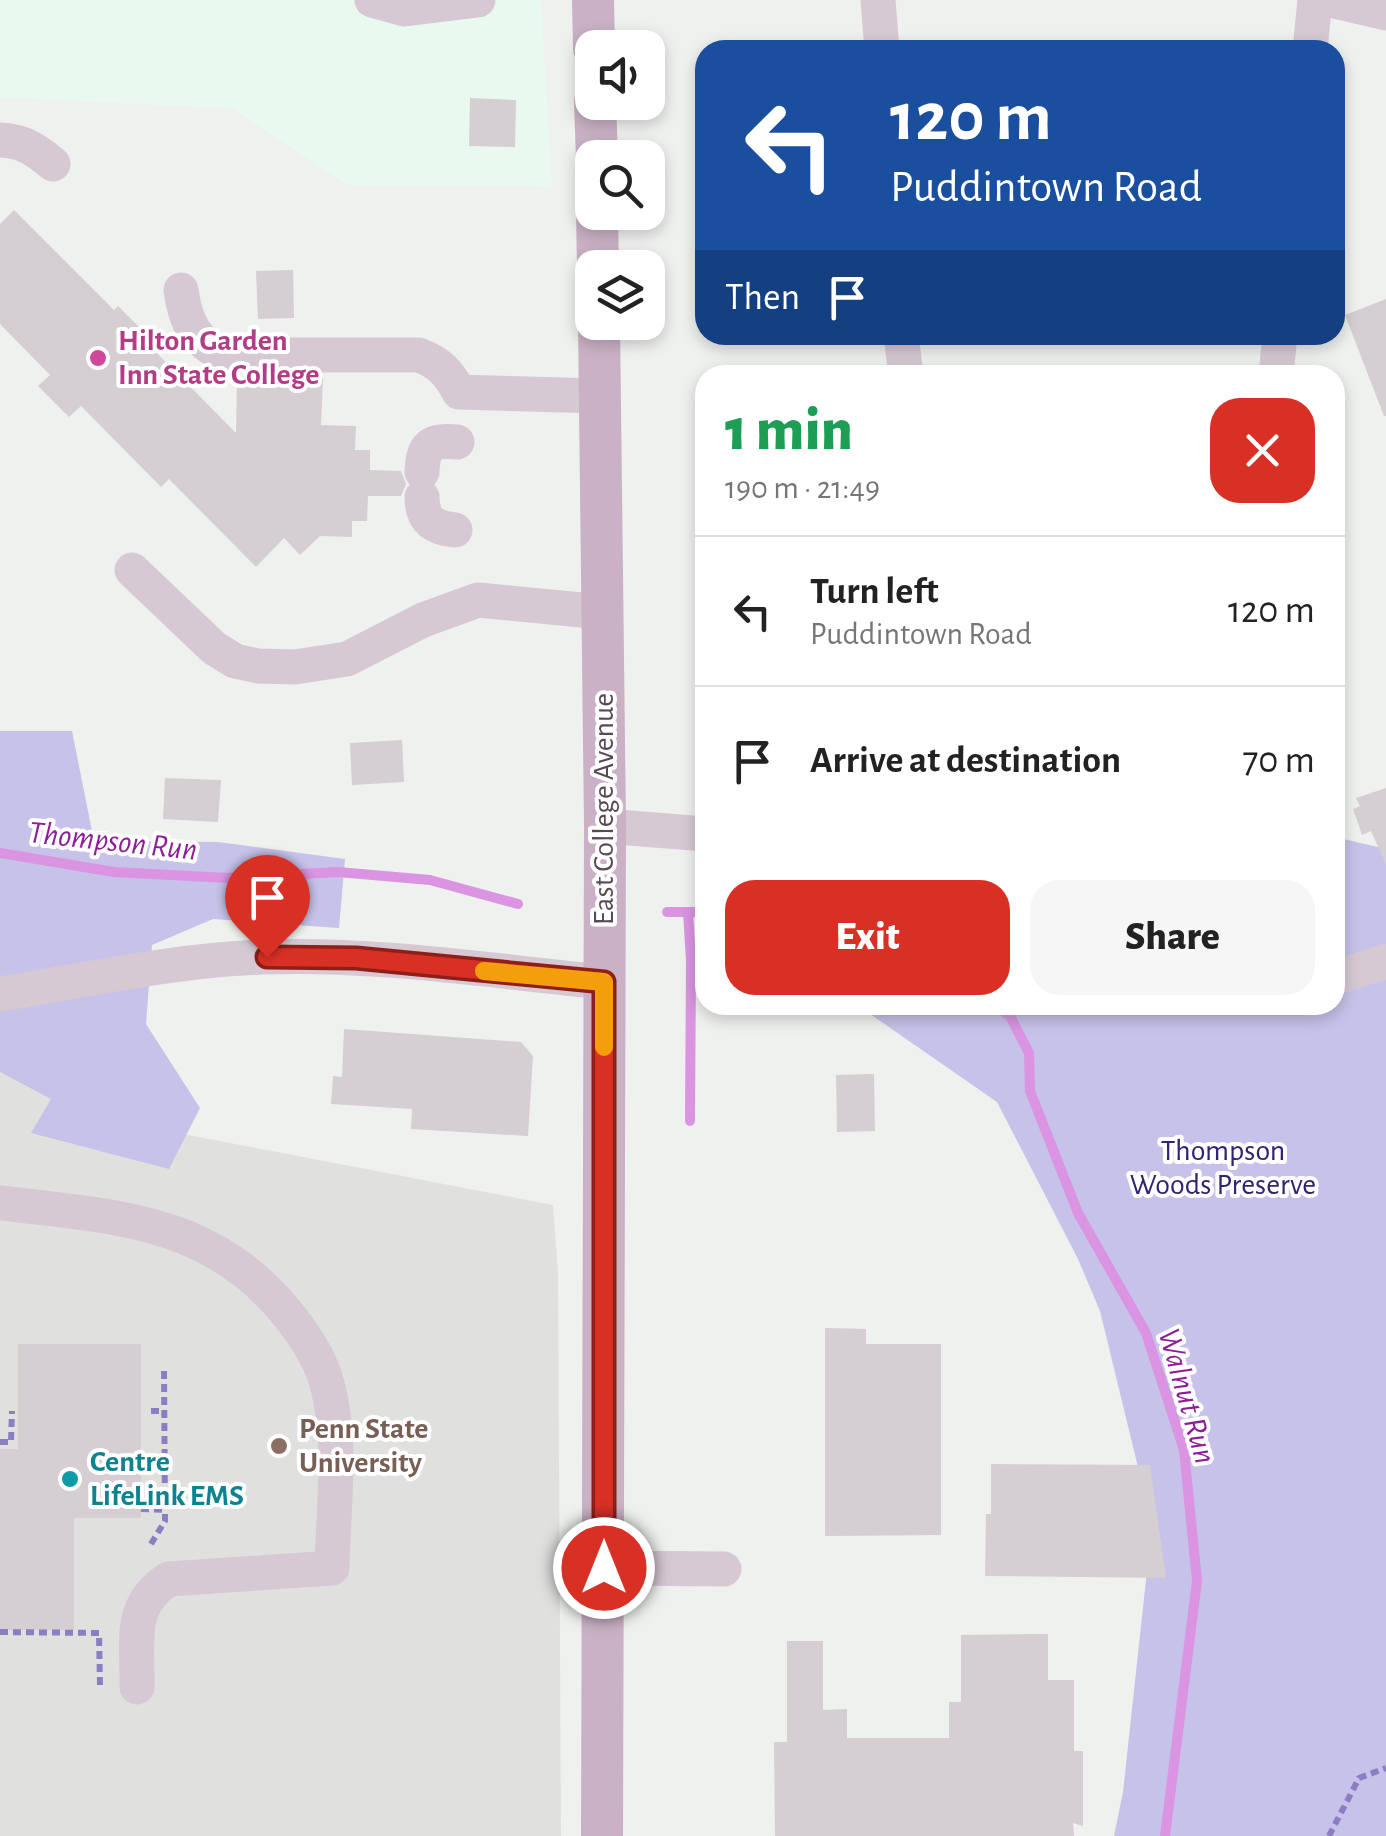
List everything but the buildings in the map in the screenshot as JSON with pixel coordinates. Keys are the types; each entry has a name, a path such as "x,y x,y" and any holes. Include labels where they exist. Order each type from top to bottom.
{"main road":[{"path":"593,0 594,30"},
{"name":"East College Avenue","path":"599,340 605,826 602,1836"}],"street":[{"path":"372,0 405,9 459,2"},
{"path":"878,0 881,40"},
{"path":"1311,40 1315,0"},
{"path":"1330,0 1386,13"},
{"path":"0,140 16,140 34,148 53,164"},
{"path":"181,290 183,310 194,335 207,348 225,355 420,355 449,374 459,392 600,396"},
{"path":"455,530 438,528 429,522 422,510 422,485 423,456 430,446 440,441 458,442"},
{"path":"132,570 214,648 234,661 258,666 295,667 346,659 423,620 478,600 602,612"},
{"path":"605,826 695,833"},
{"path":"0,994 209,960 267,957 356,958 604,982"},
{"path":"1345,975 1386,961"},
{"path":"0,1204 130,1219 172,1230 204,1244 240,1266 276,1300 305,1337 327,1381 334,1428 332,1568 168,1579 151,1590 138,1612 137,1686"},
{"path":"604,1568 724,1569"}],"path":[{"path":"151,1544 165,1521 164,1366"},
{"path":"151,1411 164,1410"},
{"path":"0,1442 11,1442 12,1412"},
{"path":"140,1509 164,1510"},
{"path":"0,1632 99,1633 100,1686"},
{"path":"1329,1836 1359,1778 1386,1768"}],"shaded area":[{"path":"0,0 541,0 552,187 348,185 233,109 0,97"},
{"name":"Penn State University","path":"0,1007 90,1116 553,1205 558,1273 561,1836 0,1836"}],"green space":[{"path":"0,731 72,731 94,841 218,842 345,859 339,928 213,919 152,945 146,1024 200,1108 169,1169 31,1133 51,1099 0,1072"},
{"name":"Thompson Woods Preserve","path":"1345,839 1386,849 1386,1836 1114,1836 1123,1792 1150,1543 1137,1463 1100,1311 1078,1259 997,1102 871,1015 1345,1015"}],"waterway":[{"name":"Thompson Run","path":"0,853 114,872 228,878 338,872 430,880 518,904"},
{"name":"Walnut Run","path":"667,912 695,912"},
{"path":"688,912 690,1121"},
{"name":"Walnut Run","path":"1009,1015 1029,1053 1030,1091 1078,1213 1146,1333 1184,1450 1197,1581 1165,1836"}],"slow traffic":[{"path":"484,971 604,982 604,1047"}],"place":[{"name":"Hilton Garden Inn State College","path":"98,358"},
{"name":"Penn State University","path":"279,1446"},
{"name":"Centre LifeLink EMS","path":"70,1479"}],"route":[{"path":"267,957 356,958 604,982 604,1568"}]}
